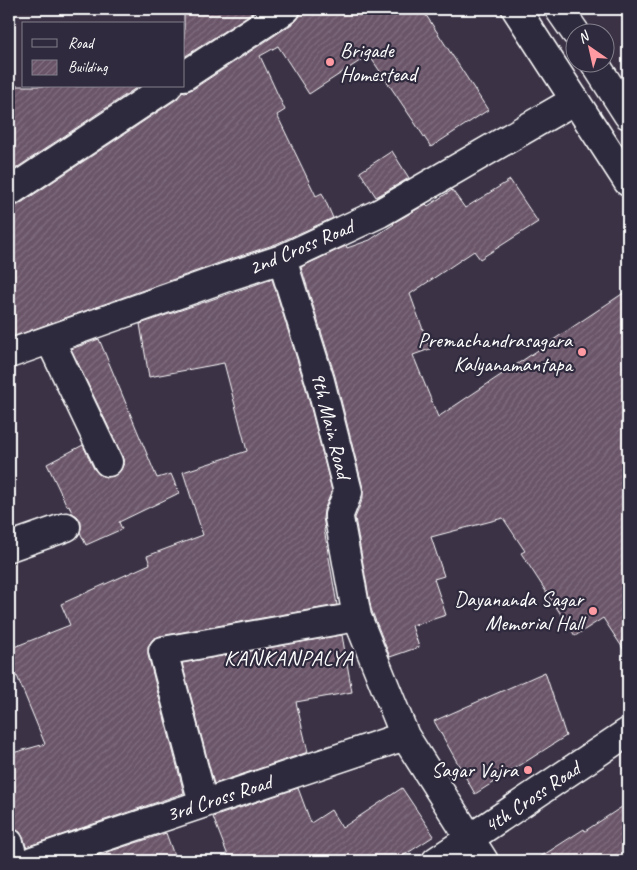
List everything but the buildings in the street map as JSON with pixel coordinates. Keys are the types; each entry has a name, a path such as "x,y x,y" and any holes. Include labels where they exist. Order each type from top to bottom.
{"street":[{"path":"185,75 286,9"},
{"path":"516,9 628,182"},
{"path":"559,9 567,22"},
{"path":"600,72 628,115"},
{"path":"9,192 165,88"},
{"name":"2nd Cross Road","path":"9,354 282,259 380,213 575,100"},
{"name":"9th Main Road","path":"282,259 320,381 348,492 339,515 357,617 406,736 477,850"},
{"path":"50,340 108,462"},
{"path":"9,547 66,527"},
{"path":"203,803 163,651 357,617"},
{"name":"4th Cross Road","path":"436,861 477,850 628,732"},
{"name":"3rd Cross Road","path":"32,861 406,736"},
{"path":"9,843 14,861"}],"place":[{"name":"Brigade Homestead","path":"330,62"},
{"name":"Premachandrasagara Kalyanamantapa","path":"582,352"},
{"name":"Dayananda Sagar Memorial Hall","path":"593,611"},
{"name":"Sagar Vajra","path":"528,770"}],"district":[{"name":"KANKANPALYA","path":"289,657"}]}
